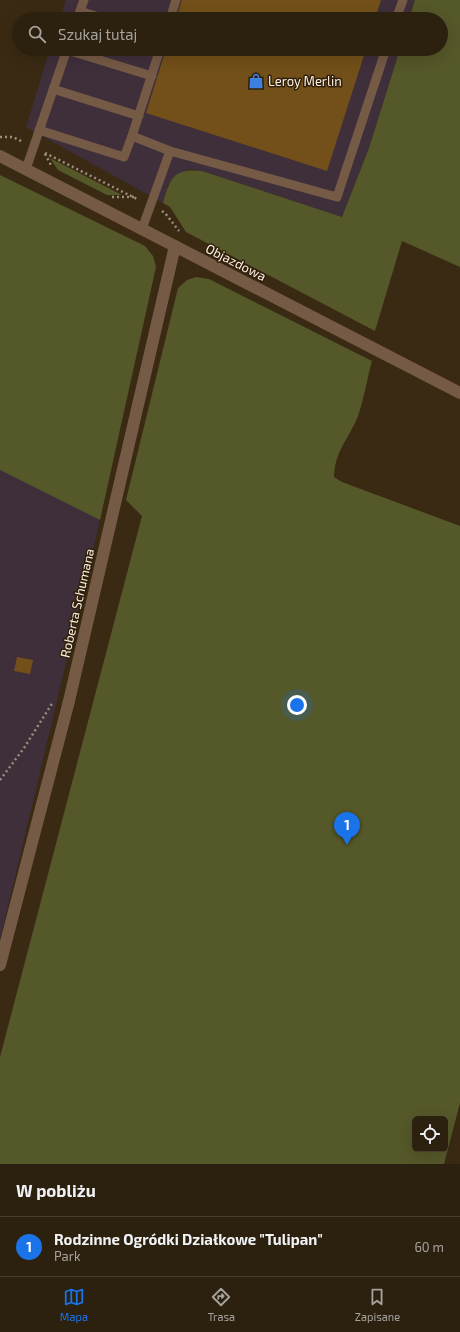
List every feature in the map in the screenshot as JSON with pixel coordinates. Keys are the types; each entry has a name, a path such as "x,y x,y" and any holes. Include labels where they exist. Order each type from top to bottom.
{"street":[{"name":"Objazdowa","path":"0,156 460,393"},
{"name":"Roberta Schumana","path":"0,965 69,701 175,246"}],"lane":[{"path":"79,12 84,0"},
{"path":"172,12 176,0"},
{"path":"399,12 403,0"},
{"path":"26,169 65,56"},
{"path":"87,56 152,76"},
{"path":"39,130 124,157 158,56"},
{"path":"132,136 170,151 337,197 384,56"},
{"path":"53,89 139,116"},
{"path":"142,229 170,151"}],"path":[{"path":"51,165 43,152 134,197 105,197"},
{"path":"0,780 24,748 53,701"}],"shaded area":[{"path":"66,0 415,0 411,12 62,12"},
{"path":"48,56 398,56 369,148 342,217 202,171 189,169 168,185 163,203 26,127"},
{"path":"0,470 100,520 0,940"}],"green space":[{"path":"415,0 460,0 460,267 402,241 375,331 186,232 170,207 163,203 168,187 175,176 185,171 193,170 202,171 342,217 369,148 398,56 448,56 448,12 411,12"},
{"path":"50,158 122,195 107,195 58,170"},
{"path":"0,175 145,246 153,256 156,267 100,520 0,470"},
{"path":"196,277 209,279 372,361 358,416 337,459 334,477 342,482 460,526 460,1103 448,1149 448,1116 412,1116 412,1152 447,1152 444,1164 0,1164 0,1057 142,516 126,500 178,288 187,280"}],"building":[{"path":"182,0 381,0 377,12 178,12"},
{"name":"Leroy Merlin","path":"164,56 364,56 327,171 146,113"},
{"path":"17,657 33,660 30,674 14,671"}],"place":[{"name":"Leroy Merlin","path":"256,81"},
{"name":"Rodzinne Ogródki Działkowe \"Tulipan\"","path":"347,845"}]}
